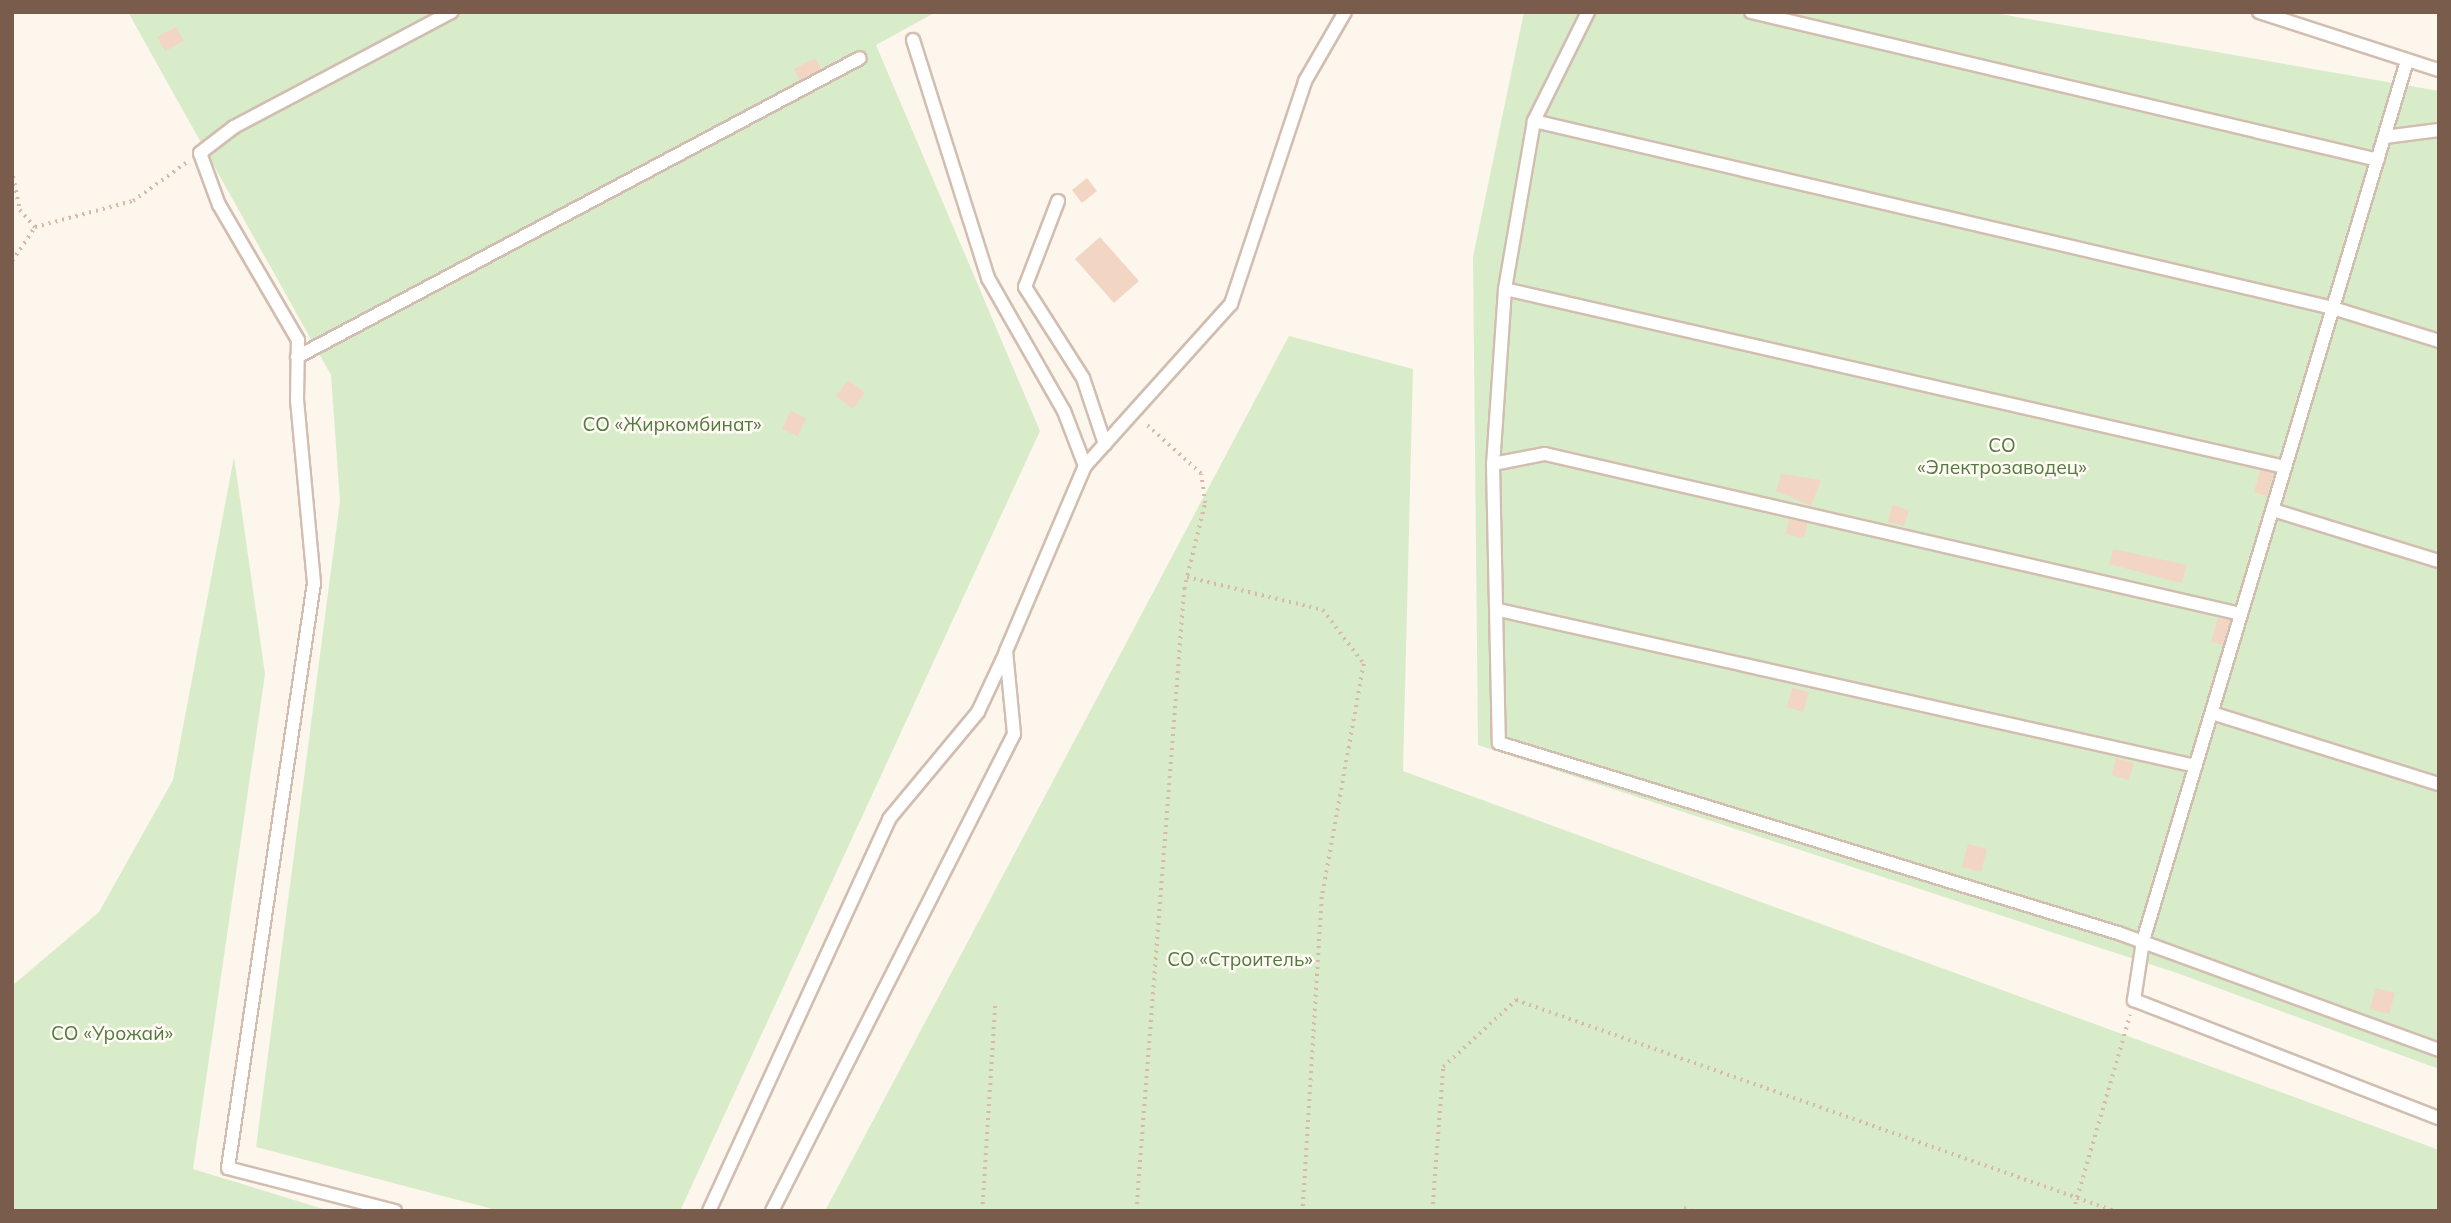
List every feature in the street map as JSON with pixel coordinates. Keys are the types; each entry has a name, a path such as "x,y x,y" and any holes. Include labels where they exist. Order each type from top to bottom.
{"lane":[{"path":"395,1211 228,1168 314,583 298,340 219,205 200,153 234,127 451,12"},
{"path":"709,1211 889,819 978,712 1085,466 1231,304 1306,81 1345,12"},
{"path":"1588,12 1534,121 1505,289 1493,464 1499,610 1499,743 2143,941 2439,1050"},
{"path":"1751,12 2378,160"},
{"path":"2259,12 2439,70"},
{"path":"913,40 988,278 1064,411 1085,466"},
{"path":"298,356 860,58"},
{"path":"2407,61 2143,941 2134,1000 2439,1118"},
{"path":"1534,121 2333,308 2439,341"},
{"path":"2385,136 2439,130"},
{"path":"1058,201 1025,287 1083,379 1105,444"},
{"path":"1505,289 2286,467"},
{"path":"1493,464 1545,454 2241,614"},
{"path":"2273,510 2439,561"},
{"path":"1499,610 2196,766"},
{"path":"772,1211 1014,734 1006,651"},
{"path":"2212,713 2439,784"}],"path":[{"path":"12,261 35,227 133,201 200,153"},
{"path":"12,170 20,210 35,227"},
{"path":"1133,413 1201,474 1205,503 1187,577 1136,1211"},
{"path":"1187,577 1323,610 1364,664 1322,897 1303,1211"},
{"path":"1433,1211 1443,1067 1516,1000 2115,1211"},
{"path":"2073,1211 2134,1000"},
{"path":"982,1211 995,1006"},
{"path":"1684,1208 1692,1211"}],"green space":[{"name":"СО «Жиркомбинат»","path":"128,12 936,12 876,45 1040,431 680,1211 500,1211 256,1147 340,501 331,375"},
{"name":"СО «Электрозаводец»","path":"1524,12 1989,12 2439,91 2439,1069 2177,973 1478,745 1473,257"},
{"name":"СО «Строитель»","path":"1289,336 1413,369 1403,771 2439,1150 2439,1211 825,1211"},
{"name":"СО «Урожай»","path":"234,457 265,674 193,1169 330,1211 12,1211 12,986 99,912 173,780"}],"building":[{"path":"176,27 184,41 165,51 157,37"},
{"path":"815,58 821,69 800,80 794,69"},
{"path":"1087,178 1097,191 1082,203 1072,190"},
{"path":"1100,237 1139,281 1114,303 1075,259"},
{"path":"848,380 865,393 853,409 836,396"},
{"path":"790,411 806,418 798,436 782,429"},
{"path":"2260,470 2274,473 2267,496 2254,492"},
{"path":"1781,474 1821,480 1811,506 1776,491"},
{"path":"1892,505 1909,510 1904,526 1888,522"},
{"path":"1789,519 1807,523 1804,538 1786,534"},
{"path":"2113,549 2187,565 2182,583 2109,564"},
{"path":"2218,618 2230,620 2223,645 2211,642"},
{"path":"1792,688 1809,692 1803,712 1787,707"},
{"path":"2116,758 2134,763 2129,780 2112,775"},
{"path":"1968,844 1987,849 1981,872 1962,867"},
{"path":"2376,988 2395,993 2389,1014 2370,1009"}]}
